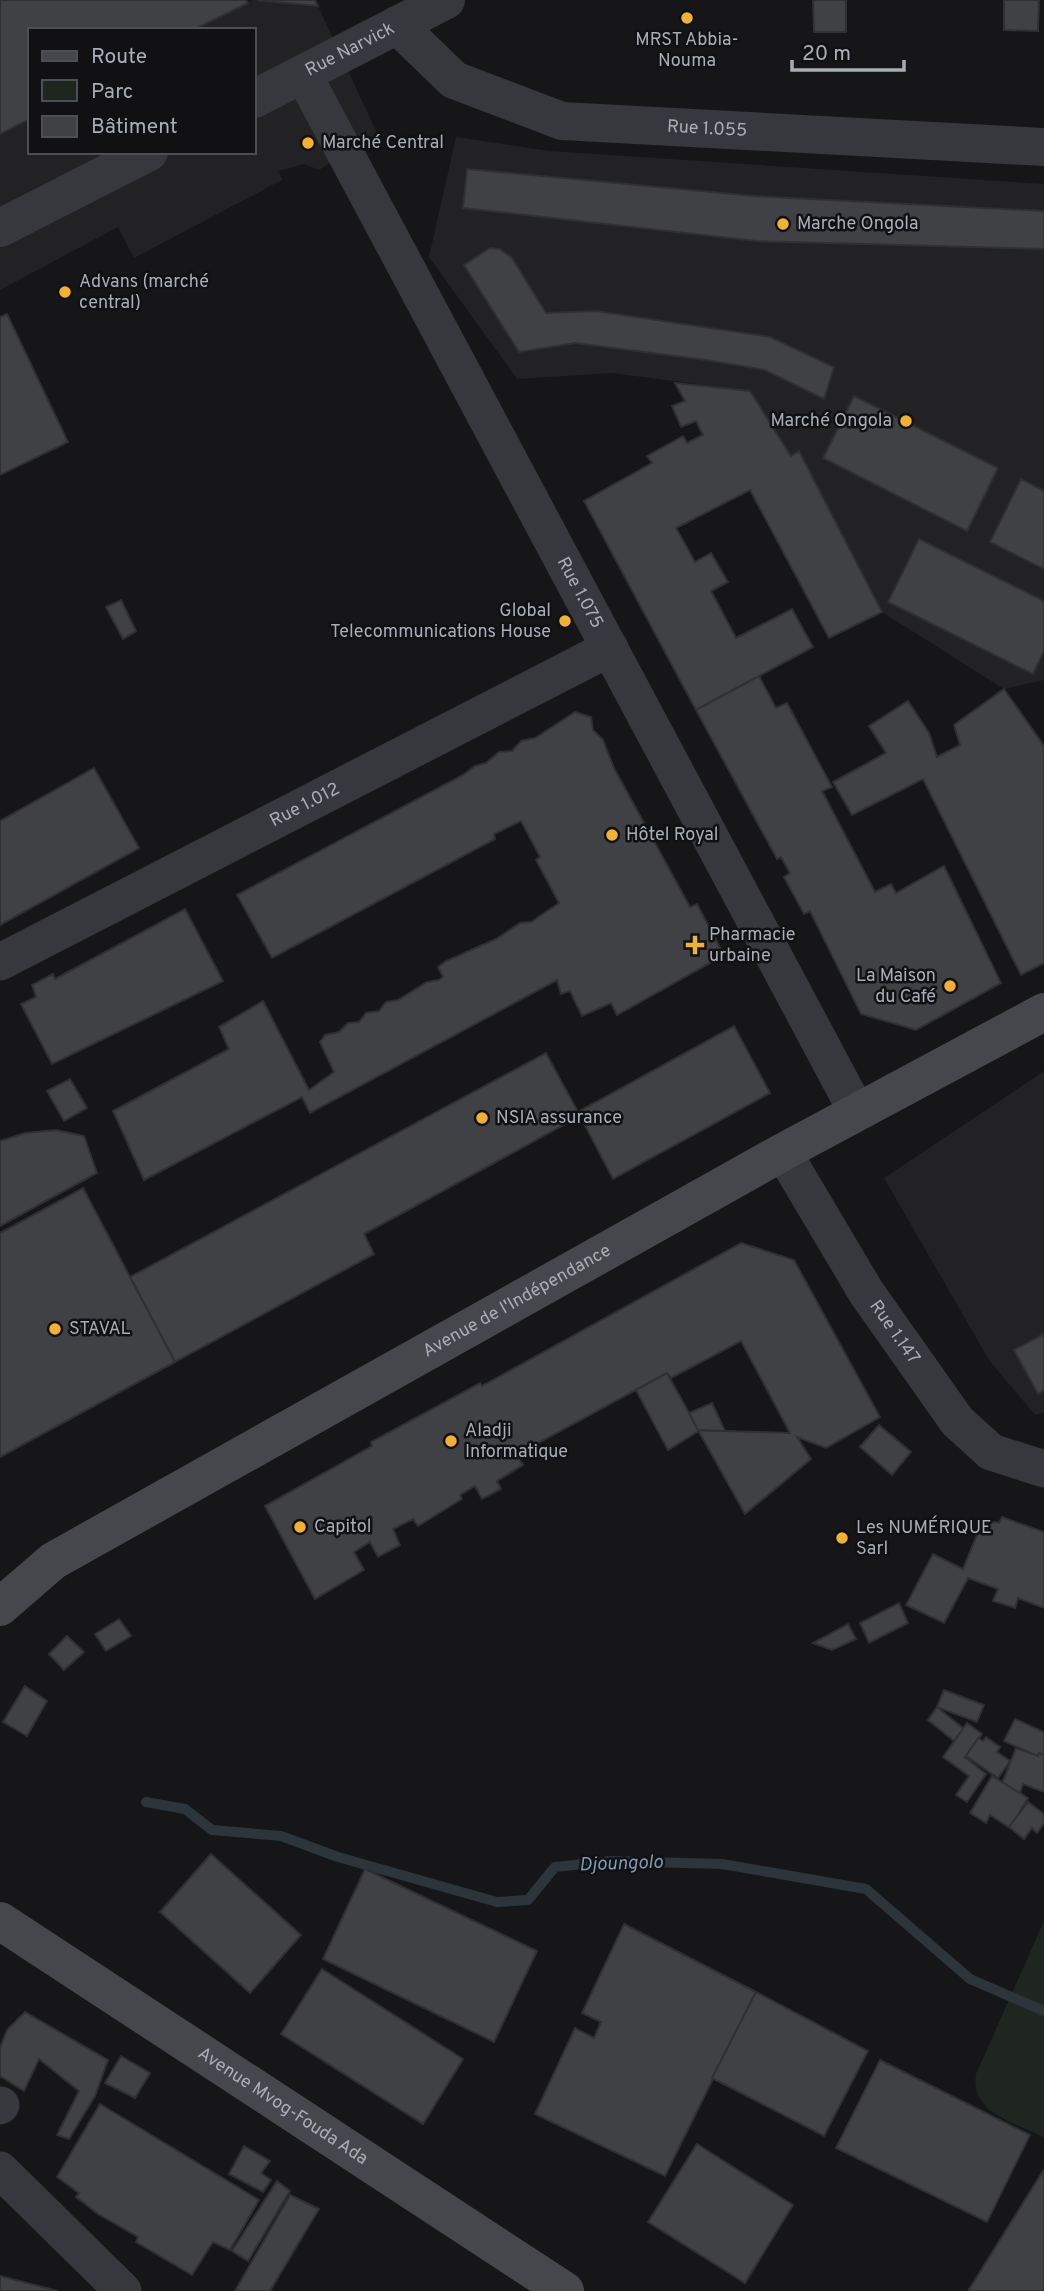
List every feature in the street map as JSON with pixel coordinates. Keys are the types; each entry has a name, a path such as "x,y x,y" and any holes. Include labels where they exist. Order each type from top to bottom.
{"main road":[{"name":"Avenue de l'Indépendance","path":"0,1607 53,1561 783,1152 1044,1012"},
{"name":"Avenue Mvog-Fouda Ada","path":"0,1920 565,2291"}],"street":[{"name":"Rue Narvick","path":"256,98 446,0"},
{"name":"Rue 1.055","path":"397,25 454,80 562,121 1044,147"},
{"name":"Rue 1.075","path":"303,74 857,1112"},
{"path":"0,228 145,154"},
{"name":"Rue 1.012","path":"0,962 610,649"},
{"name":"Rue 1.147","path":"783,1152 866,1292 957,1421 992,1452 1039,1464"},
{"path":"0,2170 123,2291"}],"shaded area":[{"name":"Marché Central","path":"253,0 318,6 377,133 319,170 304,164 279,171 282,180 134,258 118,227 0,290 0,132 28,117 28,154 256,154 256,28 197,28"},
{"name":"Marché Ongola","path":"456,137 550,151 1044,184 1044,680 1004,689 882,612 799,452 791,456 750,391 612,373 517,379 429,257"},
{"path":"1044,1071 1044,1412 1035,1415 989,1360 884,1178"}],"green space":[{"path":"1044,1921 1044,2138 1009,2122 988,2108 980,2099 976,2088 976,2074"}],"building":[{"path":"0,0 246,0 248,3 197,28 28,28 28,120 0,134"},
{"path":"257,0 315,0 318,6"},
{"path":"813,0 846,0 846,32 814,32"},
{"path":"1004,0 1039,0 1038,31 1004,30"},
{"path":"467,169 754,196 1044,211 1044,249 756,241 463,208"},
{"path":"490,248 500,249 512,258 546,313 596,311 770,337 834,367 824,399 765,370 706,360 575,343 519,352 464,265"},
{"path":"7,314 68,442 0,475 0,317"},
{"path":"675,383 750,391 791,456 799,451 882,612 829,638 750,490 676,528 695,562 711,553 728,582 711,591 736,638 792,609 813,647 696,710 584,501 652,463 647,456 683,436 687,443 703,435 696,421 681,427 672,406 685,401"},
{"path":"854,396 998,468 967,531 823,458"},
{"path":"1021,479 1044,491 1044,569 990,542"},
{"path":"919,539 1044,601 1044,651 1033,674 888,602"},
{"path":"121,600 136,631 123,639 106,607"},
{"path":"759,676 776,708 787,703 832,787 822,791 875,892 891,884 896,893 944,866 1001,983 916,1030 861,1014 810,911 804,914 784,877 790,873 781,857 777,859 696,710"},
{"path":"1004,689 1044,746 1044,963 1021,975 923,779 852,815 833,782 886,753 869,726 908,701 929,733 937,757 960,745 954,725"},
{"path":"575,712 591,717 593,730 603,740 614,768 690,907 697,904 724,955 617,1015 611,1003 582,1016 570,991 561,994 557,980 310,1113 302,1097 144,1180 113,1111 229,1049 219,1027 263,1001 309,1090 334,1072 320,1042 325,1035 339,1032 348,1023 359,1022 366,1013 379,1011 386,1002 398,1000 427,982 439,980 443,977 438,967 446,961 496,939 520,923 531,922 559,903 536,860 540,857 521,821 494,834 495,839 272,958 237,895 463,775 475,766 486,763 499,752 512,751 521,741 535,738"},
{"path":"94,768 139,848 0,925 0,821"},
{"path":"185,909 223,981 52,1064 21,1004 36,997 32,985 53,974 55,979"},
{"path":"734,1026 770,1093 613,1179 580,1116 364,1234 374,1254 175,1362 130,1277 546,1053 578,1112"},
{"path":"70,1079 87,1108 64,1121 47,1091"},
{"path":"56,1130 84,1136 97,1173 0,1226 0,1141 25,1133"},
{"path":"83,1188 175,1362 0,1457 0,1233"},
{"path":"741,1243 794,1260 880,1417 826,1448 797,1437 811,1459 745,1514 698,1430 790,1433 741,1341 671,1378 667,1373 516,1455 523,1465 497,1481 501,1489 482,1499 475,1486 460,1495 462,1499 418,1526 413,1519 393,1529 400,1545 378,1557 370,1542 354,1552 364,1570 315,1599 265,1506 372,1446 371,1442 480,1383 482,1386"},
{"path":"1044,1334 1044,1391 1038,1394 1014,1350"},
{"path":"667,1373 699,1431 668,1450 636,1390"},
{"path":"712,1403 725,1431 698,1430 689,1413"},
{"path":"879,1425 911,1452 892,1475 860,1447"},
{"path":"1002,1517 1044,1532 1044,1608 1018,1598 1015,1608 993,1601 998,1589 968,1578 944,1623 906,1605 933,1554 963,1569 983,1520 999,1523"},
{"path":"899,1603 908,1623 869,1643 860,1623"},
{"path":"119,1619 131,1636 106,1651 95,1634"},
{"path":"848,1624 856,1639 832,1650 813,1643"},
{"path":"67,1636 84,1652 64,1670 49,1654"},
{"path":"25,1686 47,1701 27,1736 3,1722"},
{"path":"944,1690 984,1705 977,1722 937,1707"},
{"path":"937,1707 964,1729 954,1741 928,1720"},
{"path":"1015,1719 1044,1732 1044,1759 1004,1741"},
{"path":"967,1723 982,1734 965,1757 986,1774 967,1802 956,1795 969,1776 943,1757"},
{"path":"986,1737 1000,1747 997,1752 1010,1761 998,1778 966,1756 978,1738 983,1741"},
{"path":"1016,1748 1038,1756 1039,1753 1044,1755 1044,1792 1023,1784 1020,1793 1001,1786"},
{"path":"992,1776 1028,1798 1010,1828 990,1815 986,1823 970,1813"},
{"path":"1028,1802 1044,1814 1044,1823 1037,1833 1032,1828 1024,1839 1009,1827"},
{"path":"211,1854 301,1935 250,1993 160,1912"},
{"path":"365,1869 537,1951 494,2042 323,1959"},
{"path":"624,1924 756,1992 665,2176 535,2114 575,2028 594,2038 601,2022 582,2013"},
{"path":"322,1969 463,2059 423,2124 281,2034"},
{"path":"756,1992 868,2051 824,2136 712,2078"},
{"path":"25,2012 108,2060 95,2096 69,2139 57,2135 79,2091 39,2059 24,2091 0,2076 0,2048 7,2030"},
{"path":"121,2056 150,2073 135,2098 105,2083"},
{"path":"880,2060 1030,2135 987,2222 836,2148"},
{"path":"100,2104 259,2200 230,2250 213,2242 192,2275 136,2242 138,2237 98,2214 76,2197 79,2193 57,2177"},
{"path":"697,2144 793,2205 745,2283 648,2222"},
{"path":"244,2146 270,2161 261,2173 271,2180 263,2192 229,2174"},
{"path":"1043,2171 1044,2291 968,2291"},
{"path":"277,2181 290,2191 248,2261 232,2251"},
{"path":"290,2195 319,2209 270,2291 235,2291"},
{"path":"0,2276 58,2291 0,2291"}],"waterway":[{"name":"Djoungolo","path":"146,1802 185,1809 212,1830 281,1836 338,1857 497,1902 528,1900 555,1867 611,1861 722,1864 866,1889 970,1979 1044,2011"}],"place":[{"name":"MRST Abbia- Nouma","path":"687,18"},
{"name":"Marché Central","path":"308,143"},
{"name":"Marche Ongola","path":"783,224"},
{"name":"Advans (marché central)","path":"65,292"},
{"name":"Marché Ongola","path":"906,421"},
{"name":"Global Telecommunications House","path":"565,621"},
{"name":"Hôtel Royal","path":"612,835"},
{"name":"Pharmacie urbaine","path":"695,945"},
{"name":"La Maison du Café","path":"950,986"},
{"name":"NSIA assurance","path":"482,1118"},
{"name":"STAVAL","path":"55,1329"},
{"name":"Aladji Informatique","path":"451,1441"},
{"name":"Capitol","path":"300,1527"},
{"name":"Les NUMÉRIQUE Sarl","path":"842,1538"}]}
